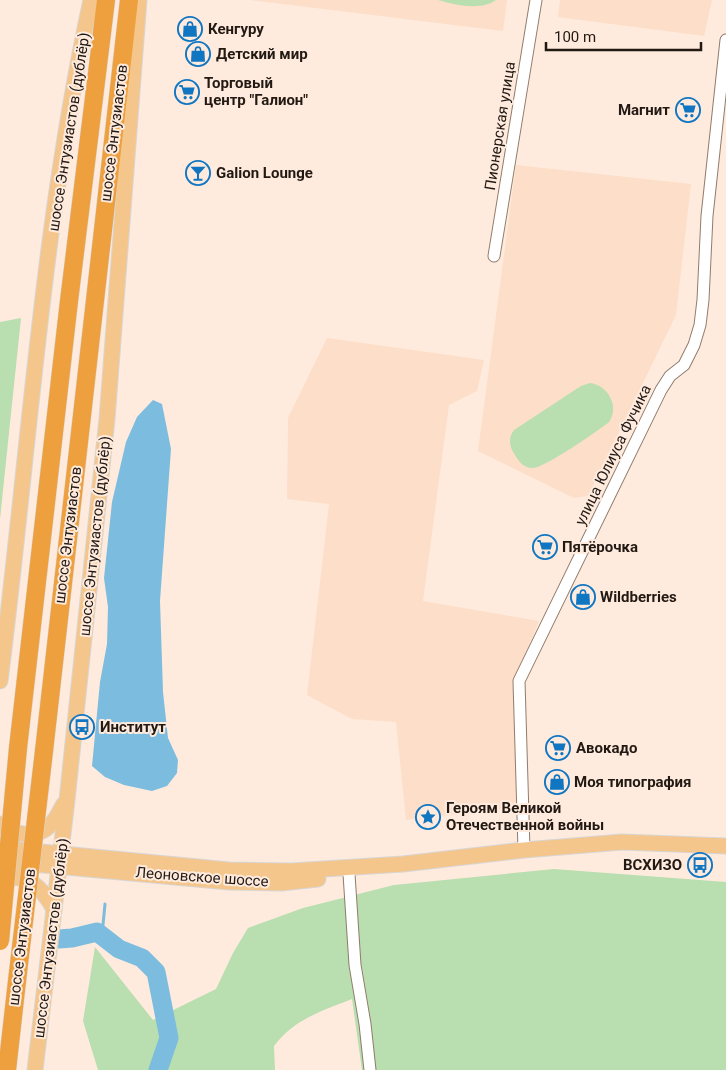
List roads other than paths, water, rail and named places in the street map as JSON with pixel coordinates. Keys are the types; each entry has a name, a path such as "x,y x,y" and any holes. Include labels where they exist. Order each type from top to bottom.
{"highway":[{"name":"шоссе Энтузиастов","path":"0,942 18,748 70,291 106,0"},
{"name":"шоссе Энтузиастов","path":"7,1070 129,0"}],"main road":[{"name":"шоссе Энтузиастов (дублёр)","path":"0,681 50,246 66,134 92,0"},
{"name":"шоссе Энтузиастов (дублёр)","path":"35,1070 67,800 107,418 139,0"},
{"path":"0,824 8,830 21,834 40,831 52,824 67,800"},
{"name":"Леоновское шоссе","path":"0,861 60,860 229,870 292,871 403,864 524,850 622,842 726,846"},
{"name":"Леоновское шоссе","path":"0,848 60,860 255,883 349,874 403,864"},
{"path":"0,880 18,878 31,882 42,890 54,917"}],"street":[{"name":"Пионерская улица","path":"494,256 536,0"},
{"name":"улица Юлиуса Фучика","path":"524,850 519,681 660,390 670,376 684,365 694,345 700,325 703,300 707,216 726,40"},
{"path":"349,874 355,966 365,1024 370,1070"}],"water":[{"path":"153,400 162,404 171,449 160,601 163,692 168,738 178,760 177,773 167,786 152,791 124,785 105,777 92,766 100,682 107,644 108,607 104,578 112,502 126,442 137,417"}],"waterway":[{"path":"102,935 105,904"},
{"path":"59,939 97,932 119,949 142,958 156,972 169,1038 158,1070"}],"place":[{"name":"Кенгуру","path":"190,29"},
{"name":"Детский мир","path":"198,54"},
{"name":"Торговый центр \"Галион\"","path":"187,92"},
{"name":"Магнит","path":"688,110"},
{"name":"Galion Lounge","path":"198,173"},
{"name":"Пятёрочка","path":"545,547"},
{"name":"Wildberries","path":"583,597"},
{"name":"Институт","path":"82,727"},
{"name":"Авокадо","path":"558,748"},
{"name":"Моя типография","path":"557,782"},
{"name":"Героям Великой Отечественной войны","path":"428,817"},
{"name":"ВСХИЗО","path":"700,865"}]}
